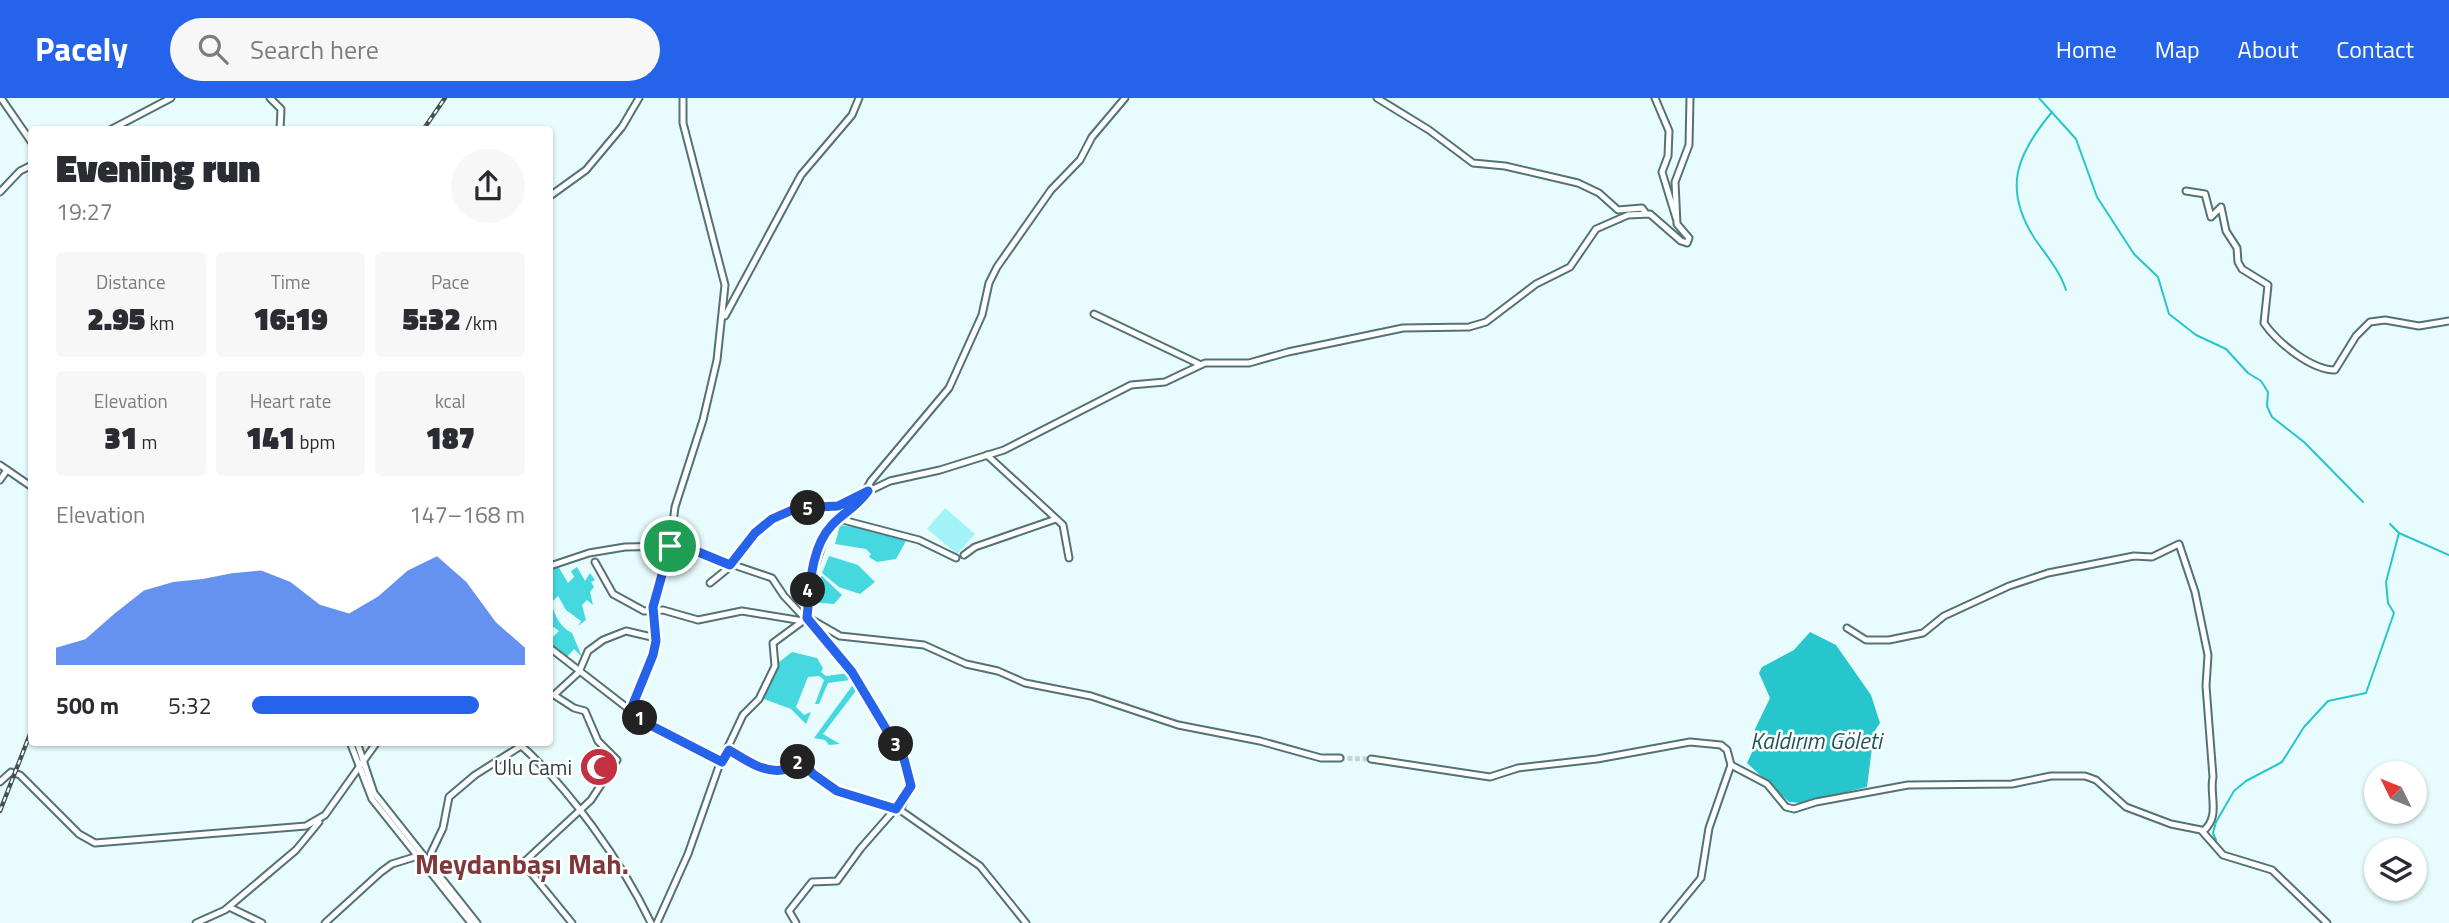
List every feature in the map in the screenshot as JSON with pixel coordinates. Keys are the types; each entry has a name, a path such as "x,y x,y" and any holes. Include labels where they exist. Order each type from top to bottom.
{"street":[{"path":"1,98 28,137"},
{"path":"118,126 171,98"},
{"path":"270,98 281,108 279,126"},
{"path":"553,194 586,170 622,127 639,98"},
{"path":"631,709 653,655 656,638 654,610 670,546 675,507 703,420 722,322 725,285 683,124 683,98"},
{"path":"722,322 801,175 852,115 859,98"},
{"path":"806,619 807,594 821,541 839,519 851,512 868,491 871,481 953,383 985,307 989,283 997,267 1051,190 1080,159 1091,137 1125,98"},
{"path":"1377,98 1429,130 1473,163 1505,166 1578,183 1599,192 1618,210 1642,208 1660,219 1681,242 1687,243 1689,238 1678,227 1662,172 1668,156 1669,131 1656,98"},
{"path":"1676,219 1676,178 1689,145 1690,98"},
{"path":"0,192 20,171 28,168"},
{"path":"2186,191 2205,194 2211,217 2221,207 2226,231 2237,248 2237,258 2242,269 2268,285 2264,323 2279,340 2304,358 2335,370 2356,336 2371,322 2385,320 2419,326 2449,321"},
{"path":"1094,314 1199,364 1254,363 1287,352 1410,327 1480,324 1502,312 1536,284 1570,267 1596,229 1616,219 1645,212"},
{"path":"710,583 730,565 755,533 772,519 797,508 838,506 890,481 925,474 1027,441 1131,385 1170,381 1199,364"},
{"path":"987,455 1063,525 1069,558"},
{"path":"0,465 28,484"},
{"path":"0,480 7,470"},
{"path":"839,519 919,540 956,558"},
{"path":"964,555 975,547 1056,519"},
{"path":"1847,628 1866,640 1889,640 1923,633 1944,616 2008,586 2048,573 2134,556 2152,557 2179,544 2198,604 2208,656 2206,686 2213,777 2210,790 2214,806 2210,823 2203,831"},
{"path":"553,565 589,553 625,547 670,546 691,549 772,578 784,596 846,662 904,759 911,786 898,810 837,881 819,880 807,886 789,911 796,923"},
{"path":"594,562 606,586 621,601 640,610 673,612 698,620 742,611 806,619 840,636 924,645 967,664 998,671 1026,683 1091,696 1178,725 1260,741 1314,757 1340,758"},
{"path":"654,923 688,854 722,762 743,715 759,699 775,666 773,643 806,619"},
{"path":"572,923 523,863 579,812 617,760 598,740 585,711 554,695 579,672 588,651 603,640 626,631 656,638"},
{"path":"553,650 650,725 722,762"},
{"path":"1371,760 1490,777 1518,768 1597,759 1690,743 1715,743 1727,750 1731,765 1709,828 1699,882 1664,923"},
{"path":"352,746 362,766"},
{"path":"358,746 372,799 426,855 477,923"},
{"path":"326,923 381,872 393,864 426,855 443,828 449,797 516,746"},
{"path":"521,746 547,771 579,812 654,923"},
{"path":"196,923 229,906 296,850 362,766 372,748"},
{"path":"360,752 364,754 372,748"},
{"path":"729,750 754,765 770,769 785,770 803,762 813,774 837,791 898,810 984,870 1026,923"},
{"path":"1731,765 1767,784 1786,807 1796,810 1816,802 1908,785 2012,784 2051,776 2085,776 2096,780 2126,807 2171,824 2203,831 2219,853 2276,873 2326,922"},
{"path":"0,782 11,772 20,775 79,834 95,843 306,826 320,821"},
{"path":"426,855 471,923"},
{"path":"229,906 261,923"}],"shaded area":[{"path":"945,508 975,534 957,554 927,529"},
{"path":"840,525 867,529 906,541 896,559 877,562 869,557 871,554 866,549 835,544"},
{"path":"829,556 858,565 875,582 860,594 839,587 822,573"},
{"path":"558,566 568,583 574,577 571,571 577,567 585,581 590,573 595,580 591,582 594,587 590,592 593,605 587,600 582,605 586,620 578,626 581,621 566,610 558,596 553,601 553,568"},
{"path":"822,576 842,595 834,604 810,602 810,587"},
{"path":"553,607 561,624 572,633 582,657 574,649 566,658 553,647 553,637 559,631 554,627"},
{"path":"792,652 817,658 823,668 821,672 826,676 849,673 858,688 823,734 840,744 829,745 825,740 814,738 852,686 850,680 828,683 819,704 815,704 824,680 819,676 808,677 796,707 804,715 811,712 806,724 791,709 761,698 779,662"}],"water":[{"name":"Kaldırım Göleti","path":"1810,632 1836,645 1871,695 1880,723 1874,732 1867,787 1801,803 1789,802 1747,763 1754,748 1755,729 1770,698 1759,673 1762,667 1794,650"}],"waterway":[{"path":"2039,98 2076,139 2097,197 2134,254 2158,277 2169,314 2196,335 2226,349 2248,373 2261,381 2268,392 2267,406 2272,417 2304,442 2363,502"},
{"path":"2052,112 2030,142 2018,172 2017,187 2025,221 2066,290"},
{"path":"2390,524 2399,533 2449,555"},
{"path":"2216,840 2213,833 2216,822 2234,791 2246,781 2282,762 2304,727 2328,701 2366,693 2394,613 2388,603 2386,582 2399,533"}],"tunnel":[{"path":"1340,758 1371,759"}],"railway":[{"path":"426,126 445,98"},
{"path":"0,811 28,739"}],"place":[{"name":"Ulu Cami","path":"599,767"}],"district":[{"name":"Meydanbaşı Mah.","path":"522,863"}],"route":[{"path":"868,491 858,506 833,523 821,541 807,594 807,618 846,662 904,759 911,786 896,809 837,791 813,774 803,762 797,762 785,770 770,769 754,765 729,750 722,762 688,742 650,725 631,709 653,655 656,641 653,607 670,546 691,549 730,565 755,533 772,519 797,508 838,506 868,491"}]}
